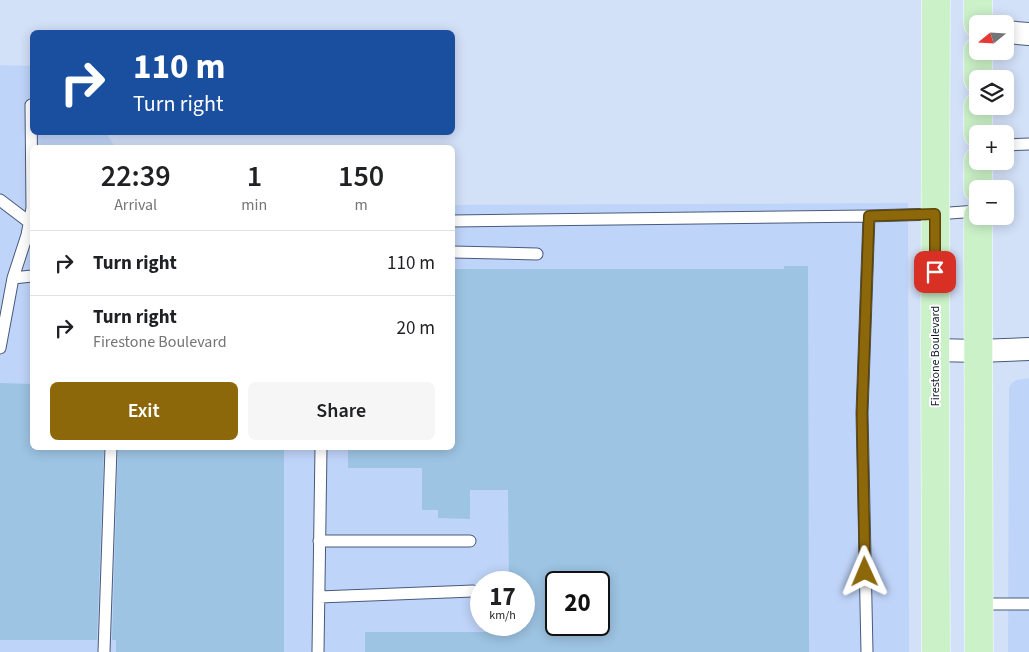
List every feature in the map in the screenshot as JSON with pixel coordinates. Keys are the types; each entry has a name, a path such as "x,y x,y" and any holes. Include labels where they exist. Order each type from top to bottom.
{"main road":[{"name":"Firestone Boulevard","path":"936,0 936,652"},
{"path":"978,0 978,15"},
{"path":"978,225 978,652"}],"street":[{"path":"1014,33 1029,34"},
{"path":"935,350 1029,350"}],"lane":[{"path":"1014,144 1029,144"},
{"path":"0,200 30,222 13,278 0,348"},
{"path":"455,221 869,216 969,212"},
{"path":"867,652 862,413 869,216"},
{"path":"455,252 537,254"},
{"path":"13,278 30,276"},
{"path":"104,652 111,450"},
{"path":"318,652 321,450"},
{"path":"319,541 470,541"},
{"path":"319,598 470,591"},
{"path":"979,604 1029,604"}],"shaded area":[{"path":"0,65 30,66 30,135 107,135 114,145 30,145 30,450 455,450 455,205 908,203 909,652 0,652"},
{"path":"1029,378 1029,652 1008,652 1009,389 1010,385 1016,380"}],"building":[{"path":"784,266 808,266 809,652 365,652 365,632 470,632 470,636 535,636 535,571 509,571 508,490 470,490 470,519 438,518 438,510 422,510 422,468 348,468 348,450 455,450 455,269 784,269"},
{"path":"0,383 30,384 30,450 104,450 97,640 0,640"},
{"path":"118,450 284,450 284,652 116,652 116,640 112,640"}],"route":[{"path":"865,572 862,413 869,216 935,214 935,272"}]}
